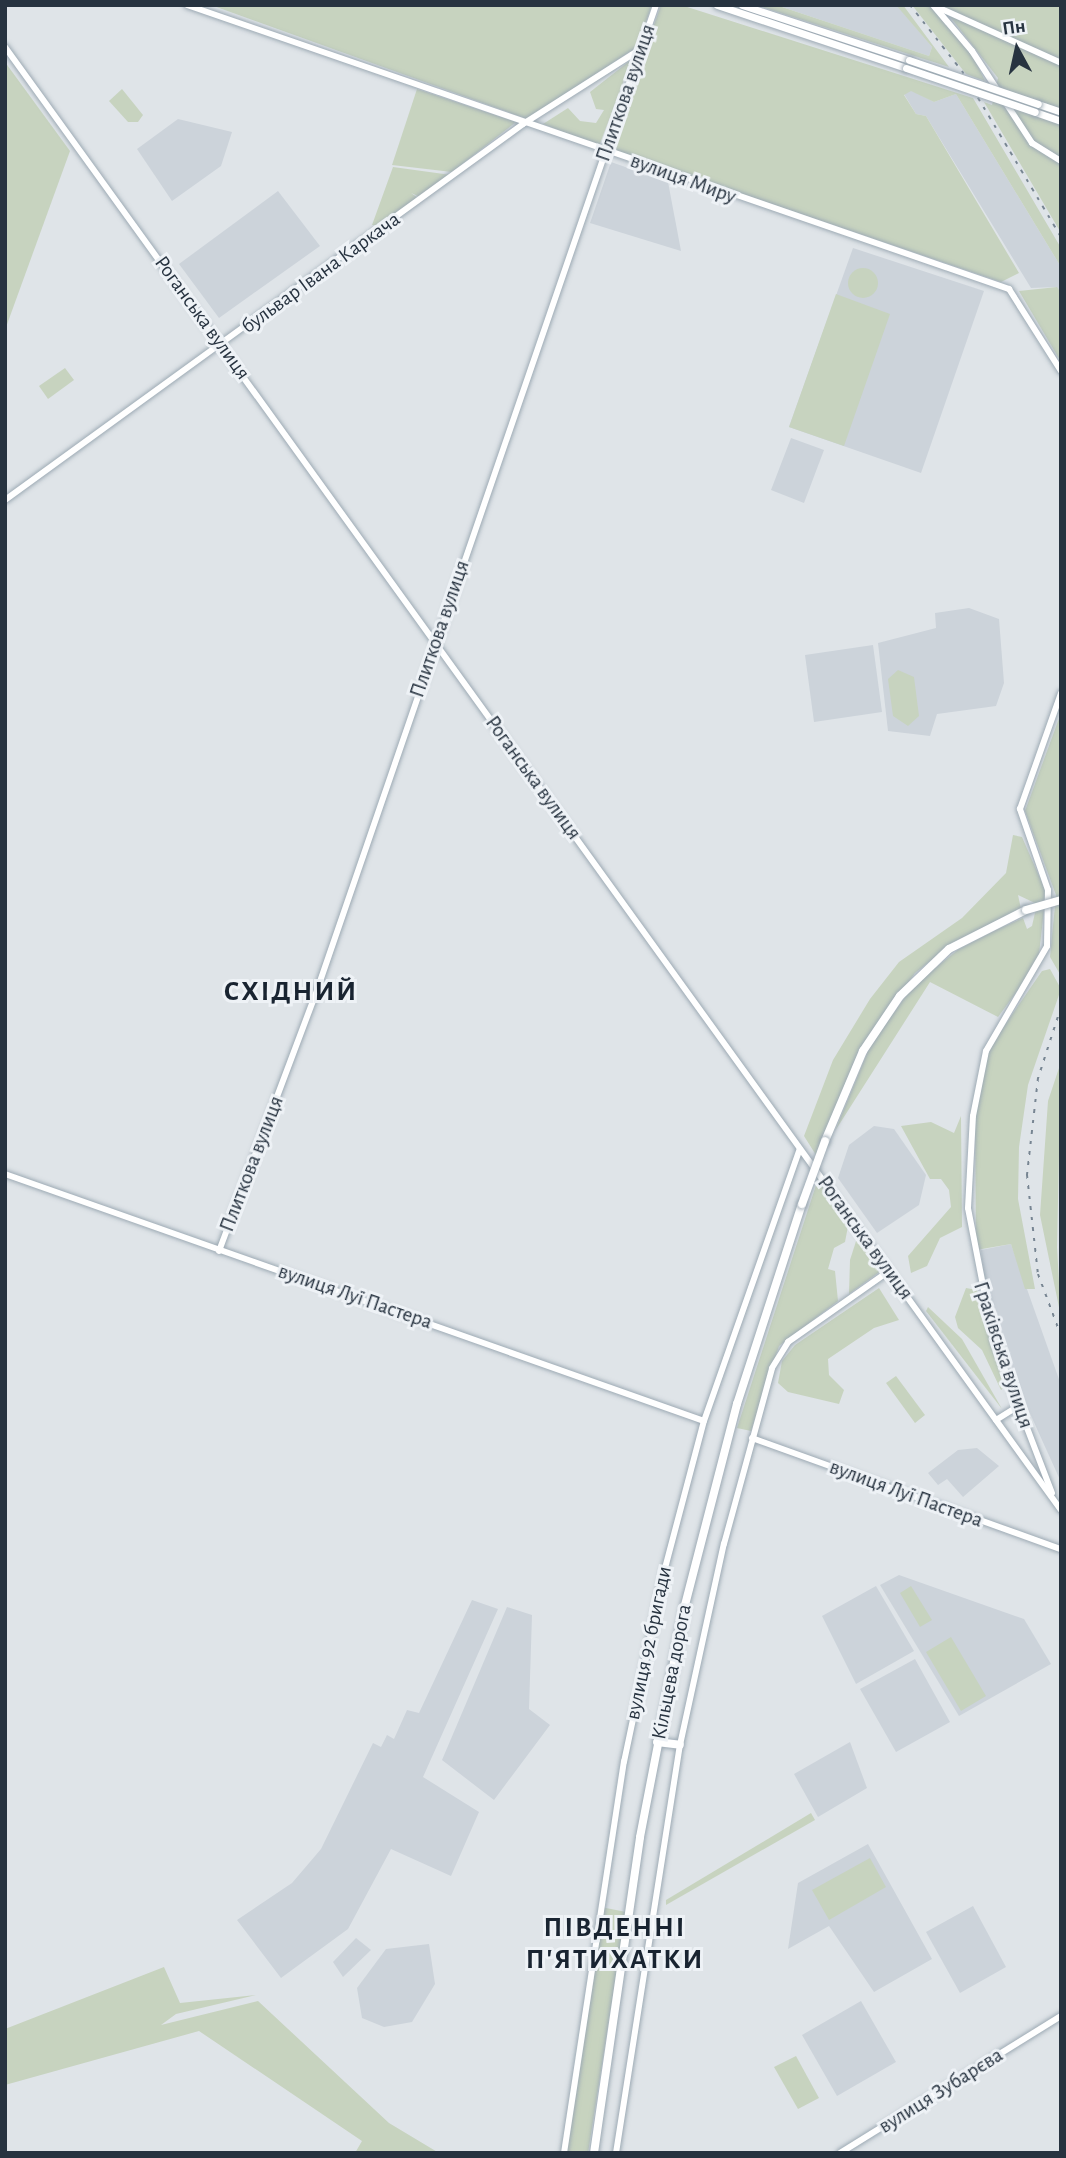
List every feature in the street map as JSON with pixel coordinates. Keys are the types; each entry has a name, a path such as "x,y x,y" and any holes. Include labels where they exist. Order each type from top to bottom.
{"highway":[{"name":"Кільцева дорога","path":"594,2153 657,1742 728,1438 802,1204 825,1141 863,1051 914,980 968,937 1026,910 1061,900"},
{"path":"657,1742 680,1745"}],"main road":[{"path":"717,5 907,64"},
{"path":"742,5 1037,108 1061,121"},
{"path":"1037,108 1061,109"}],"street":[{"name":"вулиця Миру","path":"187,5 1009,289 1061,371"},
{"name":"Плиткова вулиця","path":"219,1251 436,642 656,5"},
{"path":"933,5 1061,63"},
{"path":"933,5 972,51 1032,143 1061,161"},
{"name":"Роганська вулиця","path":"5,47 1061,1510"},
{"name":"бульвар Івана Каркача","path":"5,500 526,122 639,50"},
{"name":"Граківська вулиця","path":"1054,1500 1017,1407 979,1287 968,1208 973,1116 986,1051 1040,965 1049,933 1048,890 1020,809 1061,693"},
{"name":"вулиця 92 бригади","path":"564,2153 632,1718 704,1421 800,1149"},
{"name":"вулиця Луї Пастера","path":"5,1174 704,1421"},
{"path":"616,2153 680,1745 752,1438 782,1348 889,1271"},
{"path":"996,1420 1017,1407"},
{"name":"вулиця Луї Пастера","path":"752,1438 1061,1549"},
{"name":"вулиця Зубарєва","path":"840,2153 998,2059 1040,2026 1061,2016"}],"shaded area":[{"path":"776,5 897,5 932,47 929,56"},
{"path":"911,90 934,102 956,94 1061,267 1061,294 1056,287 1031,288 926,116 916,114 904,94"},
{"path":"178,119 232,132 221,166 172,201 137,149"},
{"path":"611,162 668,182 681,251 590,223"},
{"path":"278,191 320,246 219,318 179,264"},
{"path":"853,248 984,291 921,473 789,427"},
{"path":"791,438 824,450 804,503 771,490"},
{"path":"969,608 999,619 1004,683 996,706 937,714 930,736 888,731 878,643 936,628 935,613"},
{"path":"873,645 882,712 814,722 805,655"},
{"path":"874,1126 894,1129 926,1175 919,1205 877,1233 838,1178 849,1145"},
{"path":"1011,1244 1061,1385 1061,1482 1018,1387 984,1279 981,1250"},
{"path":"977,1448 999,1466 963,1497 947,1479 938,1485 928,1473 958,1450"},
{"path":"899,1575 1024,1619 1051,1664 959,1716 880,1585"},
{"path":"876,1586 914,1651 856,1684 822,1616"},
{"path":"472,1600 498,1609 423,1777 479,1812 451,1876 391,1849 348,1929 281,1978 237,1920 292,1883 321,1849 373,1743 381,1747 387,1735 394,1739 407,1710 419,1713"},
{"path":"507,1607 532,1615 529,1709 550,1725 494,1800 442,1760"},
{"path":"915,1659 950,1722 896,1752 860,1689"},
{"path":"850,1742 867,1788 818,1817 794,1774"},
{"path":"868,1844 932,1959 874,1992 829,1926 788,1949 798,1883"},
{"path":"973,1906 1006,1967 960,1993 926,1932"},
{"path":"356,1938 371,1950 343,1977 333,1962"},
{"path":"429,1944 435,1984 412,2022 384,2027 362,2018 357,1988 386,1949"},
{"path":"861,2001 896,2062 837,2096 802,2035"}],"green space":[{"path":"211,5 652,5 637,47 527,119"},
{"path":"661,5 681,5 973,98 1061,248 1061,267 956,94 934,102 911,91 904,95 916,114 926,116 1019,273 1001,282 610,149"},
{"path":"729,5 994,93 998,78 941,5 1061,5 1061,233 984,102 992,105 994,95"},
{"path":"756,5 776,5 929,56 932,47 896,5 903,5 949,67"},
{"path":"912,5 930,5 970,50 985,81 966,74"},
{"path":"632,59 599,146 543,124 568,108 580,121 596,123 604,110 596,109 590,92"},
{"path":"5,62 70,151 5,330"},
{"path":"122,89 143,115 138,122 128,122 109,101"},
{"path":"417,89 516,122 452,172 392,165"},
{"path":"393,167 451,175 420,197 411,193 418,198 382,226 372,225"},
{"path":"863,268 874,272 878,283 874,294 863,298 852,294 848,283 852,272"},
{"path":"1057,287 1061,293 1061,362 1019,291"},
{"path":"836,294 890,314 844,446 789,427"},
{"path":"65,368 74,380 48,399 39,386"},
{"path":"898,670 914,677 919,716 908,726 893,716 888,679"},
{"path":"1061,713 1061,976 1050,957 1056,895 1025,811"},
{"path":"1013,835 1022,837 1046,892 1038,963 998,1017 930,982 835,1131 871,1044 914,985 959,949 996,930 1023,918 1027,929 1032,926 1037,904 1018,895 1021,909 953,943 915,973 859,1050 816,1155 804,1136 833,1060 870,999 899,962 962,918 1006,873"},
{"path":"1050,969 1061,989 1028,1085 1019,1147 1018,1199 1035,1289 1025,1289 1011,1244 976,1250 975,1110 987,1051 1042,971"},
{"path":"1061,1062 1057,1247 1061,1317 1040,1215 1048,1101"},
{"path":"961,1116 962,1227 940,1238 927,1266 911,1273 908,1256 951,1207 949,1190 941,1179 930,1179 901,1126 931,1122 954,1133"},
{"path":"818,1179 849,1221 845,1242 834,1248 828,1269 835,1271 838,1301 779,1346 751,1431 737,1428"},
{"path":"858,1235 882,1270 849,1294 850,1260"},
{"path":"879,1288 899,1320 874,1328 828,1359 829,1375 844,1390 839,1404 788,1392 778,1383 782,1361 795,1345"},
{"path":"966,1288 977,1290 1006,1386 1001,1390 982,1350 958,1328 955,1317"},
{"path":"928,1307 962,1339 1002,1409 926,1311"},
{"path":"896,1376 925,1415 915,1423 886,1383"},
{"path":"911,1586 932,1620 920,1627 900,1593"},
{"path":"951,1637 986,1696 961,1711 926,1652"},
{"path":"811,1813 815,1820 666,1905 666,1900"},
{"path":"870,1858 886,1887 829,1920 812,1890"},
{"path":"601,1907 626,1912 588,2153 565,2153"},
{"path":"164,1967 180,2003 256,1995 176,2014 161,2025 258,2001 389,2123 439,2153 355,2153 362,2141 199,2031 5,2085 5,2029"},
{"path":"796,2056 819,2098 798,2109 774,2067"}],"railway":[{"path":"910,5 962,71 1061,237"},
{"path":"1061,1007 1038,1078 1027,1175 1038,1274 1061,1336"}],"district":[{"name":"СХІДНИЙ","path":"291,992"},
{"name":"ПІВДЕННІ П'ЯТИХАТКИ","path":"615,1944"}]}
